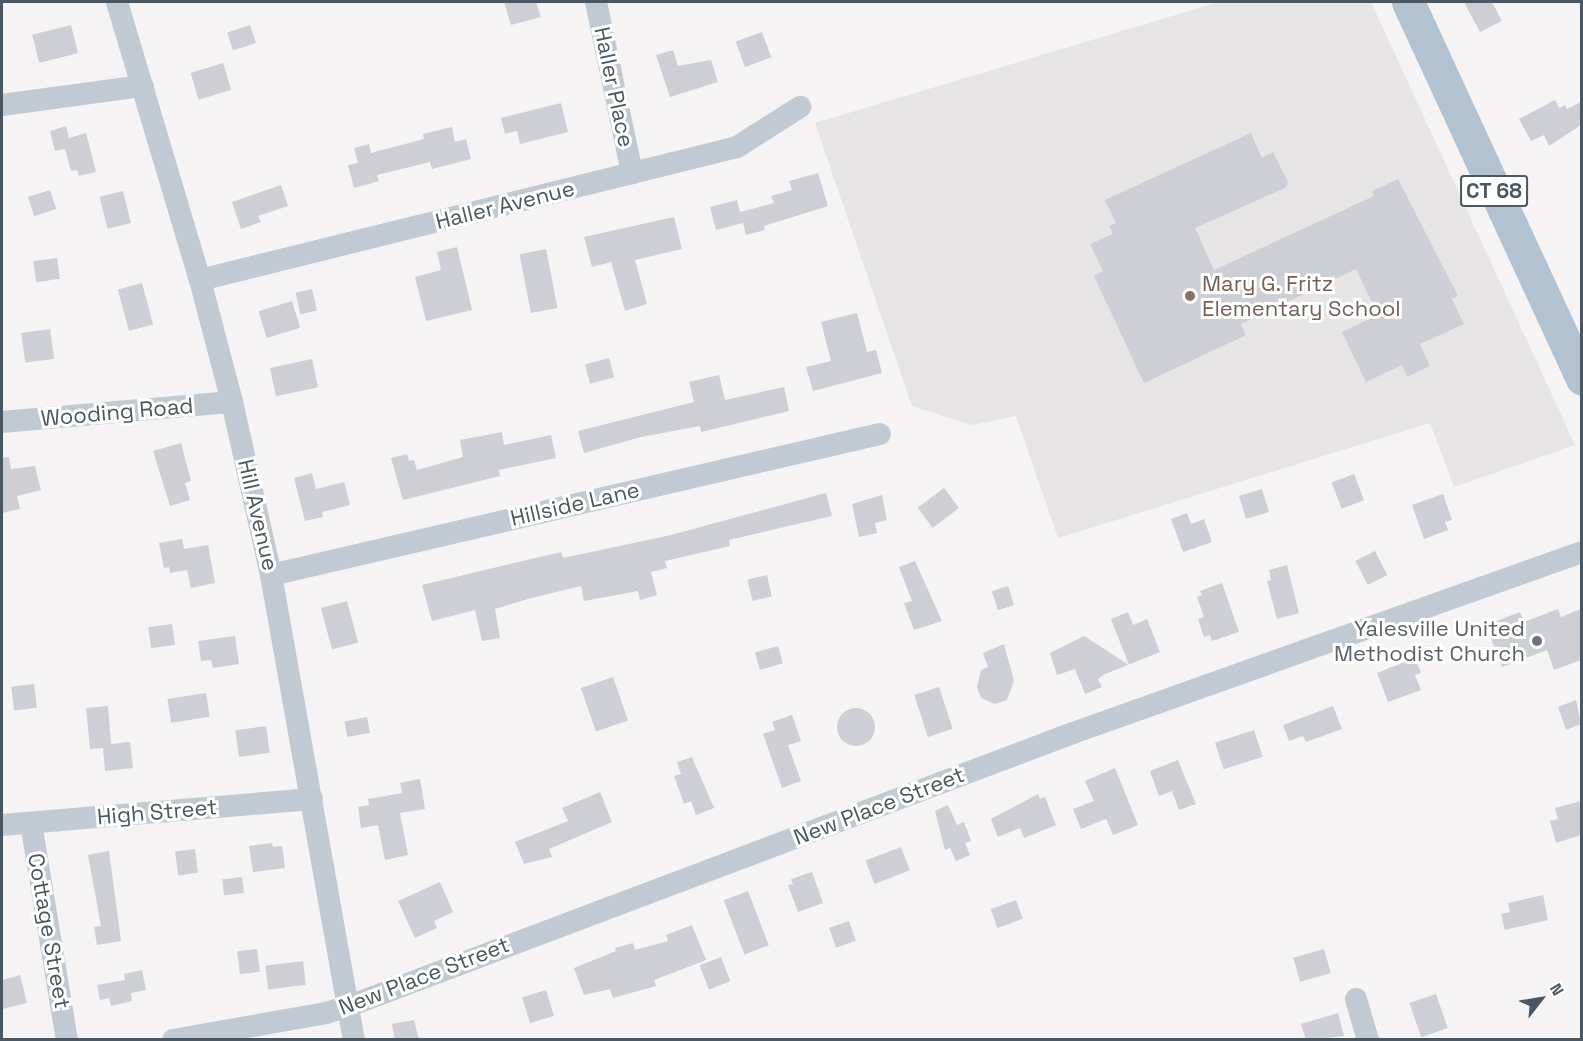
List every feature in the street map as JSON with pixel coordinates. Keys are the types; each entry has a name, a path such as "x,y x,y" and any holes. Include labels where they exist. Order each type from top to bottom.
{"main road":[{"name":"CT 68","path":"1408,2 1581,379"}],"street":[{"name":"Hill Avenue","path":"117,2 200,280 232,402 271,575 354,1040"},
{"name":"Haller Place","path":"596,2 632,173"},
{"path":"2,105 143,86"},
{"name":"Haller Avenue","path":"200,280 737,147 800,107"},
{"name":"Wooding Road","path":"2,422 232,402"},
{"name":"Hillside Lane","path":"271,575 880,434"},
{"name":"New Place Street","path":"172,1040 326,1013 349,1006 1073,733 1581,552"},
{"name":"High Street","path":"2,825 312,799"},
{"name":"Cottage Street","path":"31,823 67,1040"},
{"path":"1356,999 1368,1040"}],"shaded area":[{"name":"Mary G. Fritz Elementary School","path":"1219,2 1371,2 1575,445 1454,487 1430,423 1058,538 1016,416 972,425 912,406 815,123"}],"building":[{"path":"504,2 536,2 541,17 511,25"},
{"path":"1464,2 1492,2 1502,21 1480,32"},
{"path":"71,25 78,53 39,63 32,35"},
{"path":"250,25 256,43 233,50 227,32"},
{"path":"762,32 771,57 745,67 736,42"},
{"path":"673,50 678,66 711,60 718,82 670,97 656,55"},
{"path":"223,63 231,90 199,100 190,73"},
{"path":"1555,100 1559,108 1565,105 1567,109 1581,102 1581,125 1549,146 1544,135 1531,141 1519,119"},
{"path":"561,103 568,132 520,144 517,131 505,134 501,118"},
{"path":"66,126 69,138 86,133 96,172 79,176 77,170 71,171 65,149 55,151 50,131"},
{"path":"452,127 455,142 466,139 471,159 432,169 430,162 377,175 379,181 354,188 348,165 358,163 354,148 369,144 371,153 424,139 423,134"},
{"path":"1251,133 1262,158 1273,152 1288,182 1285,188 1195,228 1214,270 1374,196 1372,191 1398,179 1458,296 1452,299 1464,324 1420,344 1430,366 1407,377 1402,365 1366,382 1342,332 1378,315 1356,269 1241,324 1246,335 1144,383 1094,276 1103,271 1090,244 1113,234 1109,226 1116,223 1105,200"},
{"path":"818,173 828,206 764,226 765,230 746,235 743,223 716,230 710,207 737,200 740,212 774,203 771,196 792,190 789,181"},
{"path":"281,185 288,206 258,216 261,222 241,229 232,202"},
{"path":"50,190 56,209 34,216 28,197"},
{"path":"123,191 131,223 108,229 100,197"},
{"path":"674,217 682,249 635,260 647,304 625,311 611,262 592,267 584,237"},
{"path":"457,247 472,310 426,321 415,277 441,270 437,252"},
{"path":"546,249 557,308 531,313 519,254"},
{"path":"57,258 60,279 36,282 33,261"},
{"path":"142,283 153,325 129,331 118,289"},
{"path":"312,289 317,310 300,314 295,293"},
{"path":"292,301 300,328 267,338 259,311"},
{"path":"857,313 867,352 876,350 882,373 813,391 806,367 831,361 821,322"},
{"path":"50,329 54,359 25,363 21,333"},
{"path":"609,358 614,377 590,384 585,364"},
{"path":"312,359 318,387 276,396 270,368"},
{"path":"719,375 725,400 784,387 789,411 701,432 700,426 641,437 584,453 578,431 694,402 689,382"},
{"path":"502,432 504,445 551,435 556,458 499,470 500,476 403,500 391,458 407,454 409,461 414,460 417,470 463,457 460,440"},
{"path":"181,443 191,481 185,483 190,500 170,506 153,451"},
{"path":"9,457 11,469 35,466 41,490 17,496 20,509 2,513 2,458"},
{"path":"312,473 316,489 344,482 350,505 322,512 323,517 305,521 294,478"},
{"path":"1354,474 1364,500 1342,509 1332,483"},
{"path":"944,488 959,508 933,528 918,508"},
{"path":"1262,489 1269,512 1246,519 1239,496"},
{"path":"826,493 832,516 729,540 730,546 665,561 667,568 651,572 657,595 640,600 638,591 584,601 581,586 495,609 500,638 482,641 475,610 432,621 422,585 561,552 563,558 671,535"},
{"path":"1443,494 1452,520 1445,522 1448,530 1424,539 1412,505"},
{"path":"882,495 887,520 875,523 877,533 859,537 852,504"},
{"path":"1187,513 1191,524 1204,519 1212,542 1183,552 1171,519"},
{"path":"182,539 184,549 208,545 215,583 191,588 187,570 170,573 169,567 164,568 159,543"},
{"path":"1375,551 1387,575 1368,585 1355,561"},
{"path":"915,561 942,621 914,630 904,603 912,601 899,567"},
{"path":"1287,565 1299,613 1277,619 1267,581 1271,580 1269,570"},
{"path":"767,575 772,596 752,601 748,579"},
{"path":"1222,583 1239,632 1212,641 1210,635 1204,637 1198,619 1204,617 1197,597 1202,595 1200,591"},
{"path":"1008,586 1014,605 998,610 992,591"},
{"path":"347,601 358,643 332,650 321,608"},
{"name":"Yalesville United Methodist Church","path":"1558,609 1561,617 1581,609 1581,660 1554,670 1547,650 1502,667 1486,625 1520,612 1524,622"},
{"path":"1128,612 1133,625 1147,619 1160,652 1129,665 1111,619"},
{"path":"172,624 175,645 151,648 148,627"},
{"path":"235,636 239,664 213,668 211,660 201,661 198,641"},
{"path":"1084,636 1129,665 1103,675 1098,679 1102,687 1085,694 1075,669 1057,675 1050,653"},
{"path":"1004,644 1014,681 1007,700 995,704 981,698 977,687 981,670 988,667 983,653"},
{"path":"778,646 783,663 760,670 755,653"},
{"path":"1415,658 1421,673 1415,675 1421,690 1388,702 1377,673"},
{"path":"613,677 628,720 596,732 581,688"},
{"path":"34,684 37,708 14,711 11,687"},
{"path":"939,687 953,729 928,737 914,695"},
{"path":"206,693 210,717 171,723 167,699"},
{"path":"1576,700 1581,724 1566,730 1558,707"},
{"path":"108,706 111,744 130,742 133,768 105,771 103,748 90,749 86,708"},
{"path":"1333,706 1342,729 1306,742 1303,736 1289,741 1283,725"},
{"path":"856,708 863,709 869,714 874,720 874,734 869,740 863,745 856,746 849,745 843,740 838,734 837,727 838,720 843,714 849,709"},
{"path":"792,715 801,741 788,745 801,781 782,788 763,734 775,730 772,722"},
{"path":"367,717 370,733 347,737 344,721"},
{"path":"266,726 270,753 239,757 235,730"},
{"path":"1254,730 1263,757 1224,769 1215,743"},
{"path":"692,757 714,808 696,815 691,801 684,804 674,776 681,774 677,762"},
{"path":"1178,760 1196,804 1179,810 1172,791 1159,796 1150,771"},
{"path":"1115,768 1138,825 1113,835 1106,819 1081,829 1073,809 1094,801 1085,781"},
{"path":"420,779 425,809 400,813 408,855 385,860 378,825 361,828 358,807 369,805 368,799 402,793 400,783"},
{"path":"600,792 612,822 549,849 552,857 524,864 515,842 568,821 562,808"},
{"path":"1038,794 1040,799 1045,797 1056,825 1024,838 1020,828 998,837 991,819"},
{"path":"1581,801 1581,835 1556,843 1550,821 1558,819 1555,808"},
{"path":"948,805 957,825 964,822 971,841 965,843 970,855 956,861 950,848 945,850 935,811"},
{"path":"272,843 273,847 282,846 285,868 253,872 249,846"},
{"path":"901,847 910,870 874,884 866,861"},
{"path":"195,849 198,873 178,875 175,851"},
{"path":"109,851 121,941 97,945 94,927 101,926 88,855"},
{"path":"812,872 823,903 798,912 788,885 793,884 791,879"},
{"path":"242,877 244,893 224,895 222,879"},
{"path":"440,882 453,912 434,921 437,928 415,938 398,901"},
{"path":"748,891 769,945 745,954 724,900"},
{"path":"1543,895 1548,920 1505,930 1501,914 1510,912 1508,903"},
{"path":"1016,900 1023,919 997,928 991,909"},
{"path":"849,921 856,941 836,948 829,928"},
{"path":"692,925 706,960 654,980 656,986 613,998 610,989 584,995 574,968 616,951 615,948 633,943 635,950 668,941 666,935"},
{"path":"257,949 260,972 240,974 237,951"},
{"path":"1324,949 1331,973 1300,982 1293,958"},
{"path":"721,957 730,981 709,990 700,965"},
{"path":"303,961 306,985 268,989 265,966"},
{"path":"142,970 146,990 131,993 132,1001 111,1006 109,998 100,1000 97,985 125,980 124,974"},
{"path":"20,975 27,1003 2,1009 2,980"},
{"path":"546,990 554,1016 530,1023 522,997"},
{"path":"1436,994 1448,1028 1421,1037 1410,1003"},
{"path":"1338,1013 1344,1036 1306,1040 1301,1024"},
{"path":"414,1020 419,1040 395,1040 392,1024"}],"place":[{"name":"Mary G. Fritz Elementary School","path":"1190,296"},
{"name":"Yalesville United Methodist Church","path":"1537,641"}]}
